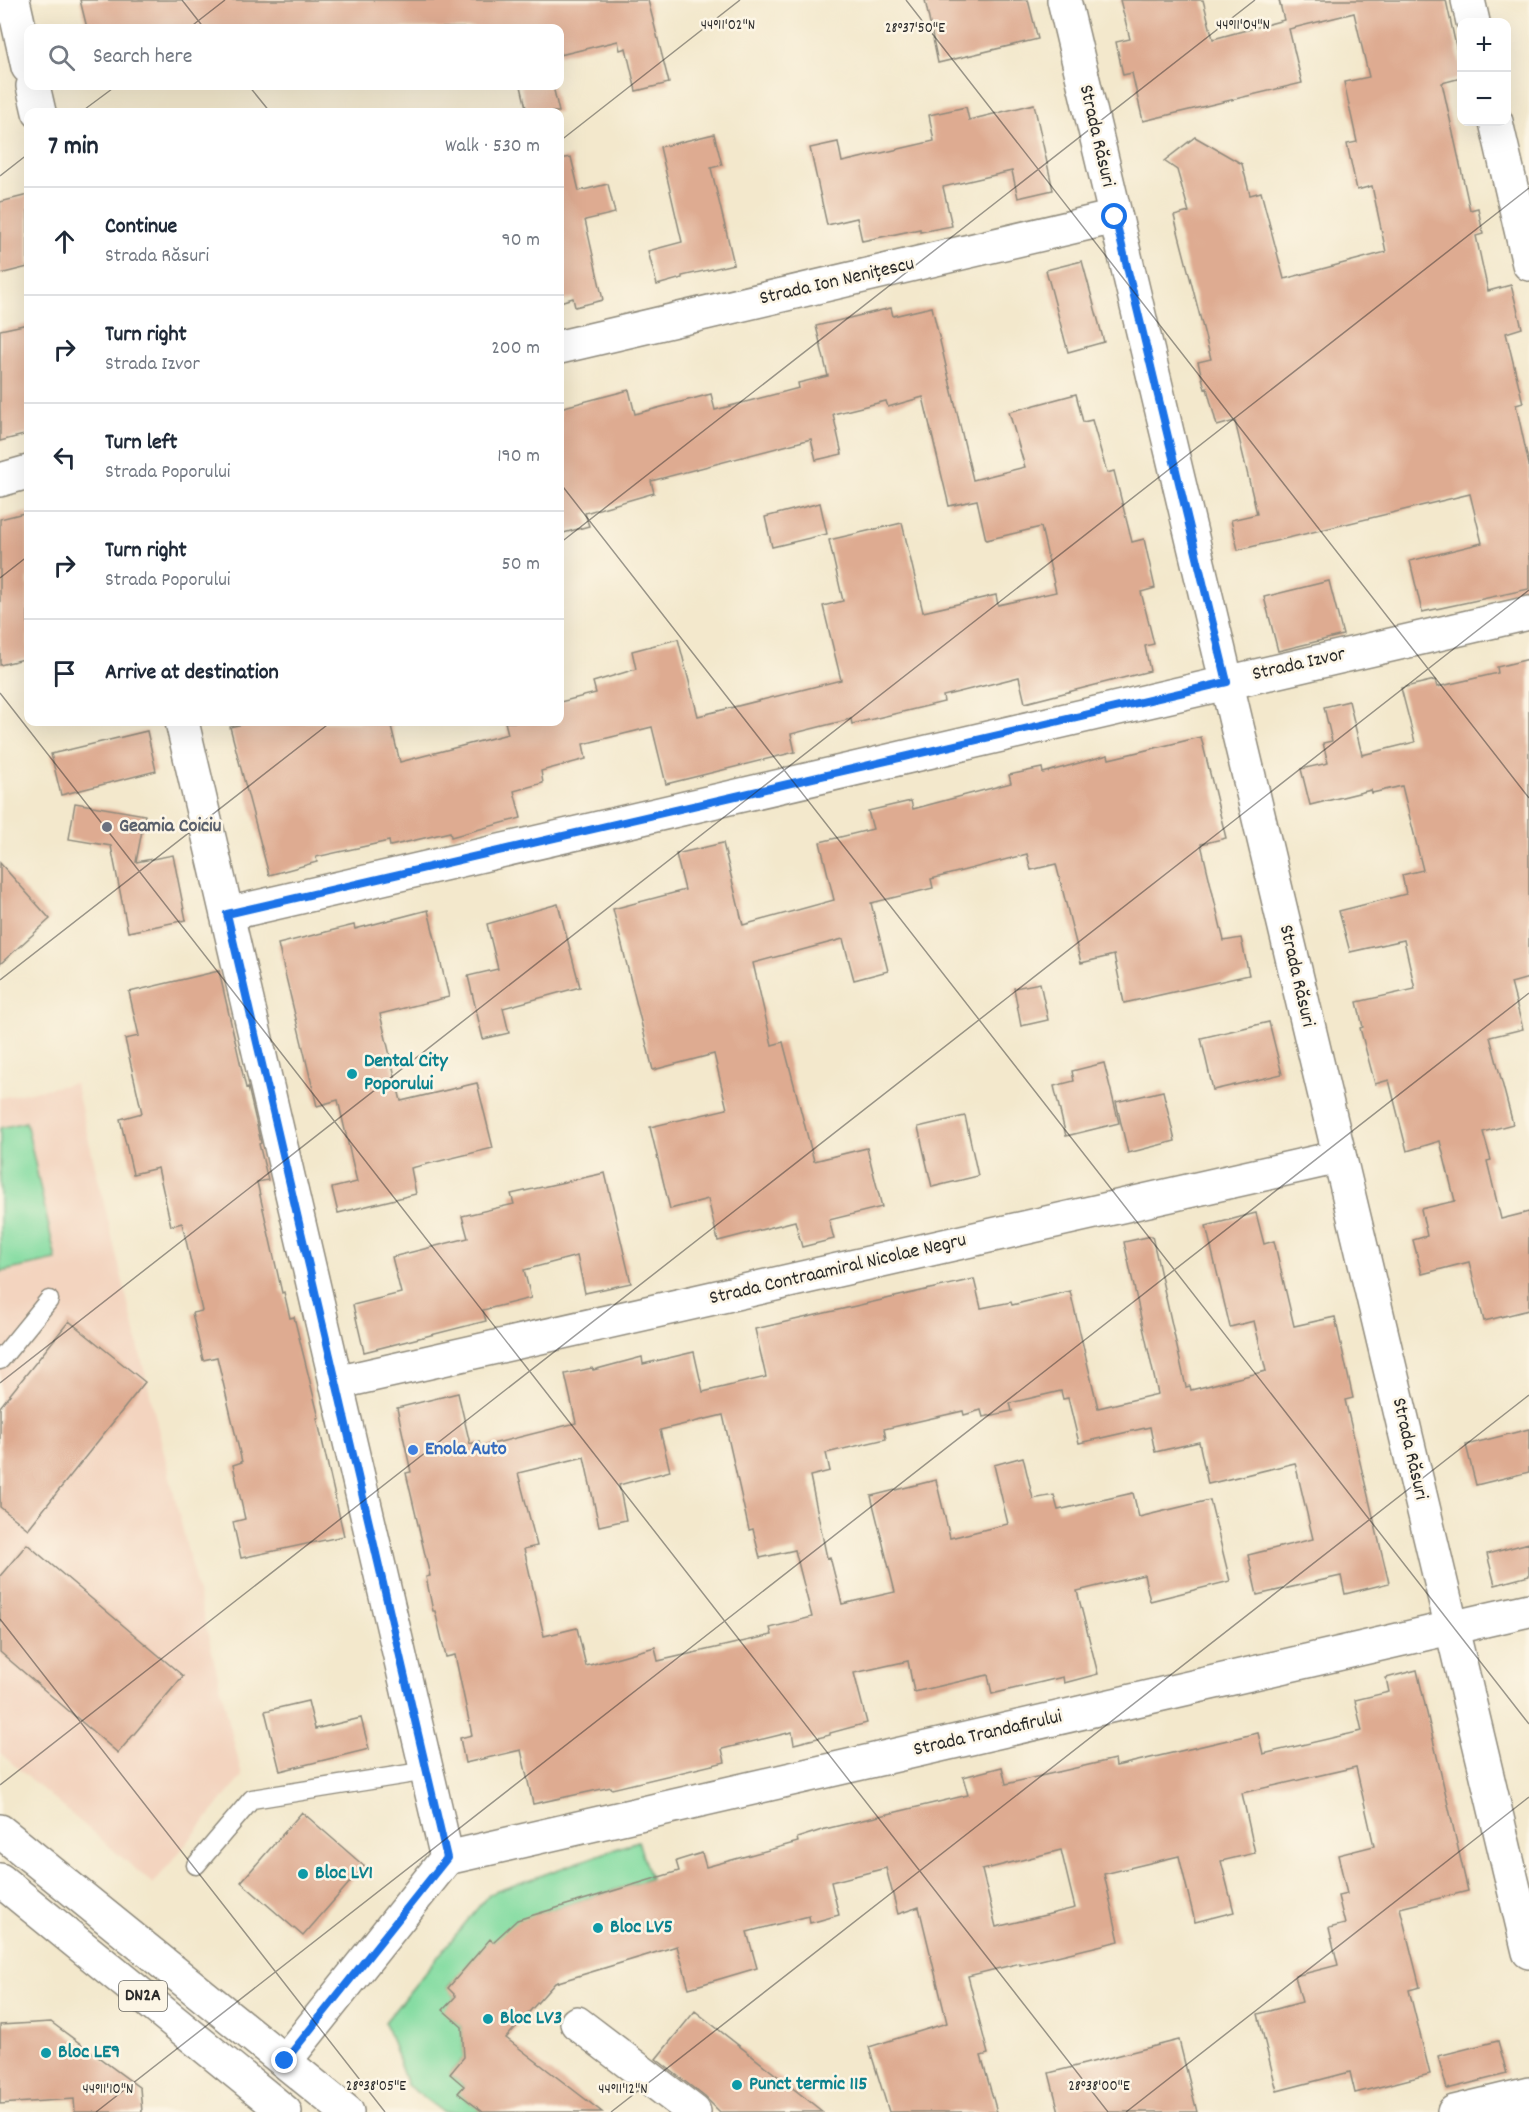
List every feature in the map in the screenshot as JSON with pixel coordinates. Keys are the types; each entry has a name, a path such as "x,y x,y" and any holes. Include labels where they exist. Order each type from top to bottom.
{"street":[{"path":"13,0 24,49"},
{"name":"Strada Răsuri","path":"1064,0 1529,1952"},
{"path":"1468,0 1472,18"},
{"path":"34,90 38,108"},
{"path":"1497,126 1529,262"},
{"name":"Strada Ion Nenițescu","path":"564,345 1115,217"},
{"path":"0,480 24,473"},
{"name":"Strada Izvor","path":"227,914 1529,613"},
{"path":"183,726 447,1858 285,2061"},
{"name":"Strada Contraamiral Nicolae Negru","path":"336,1383 1339,1157"},
{"name":"Strada Trandafirului","path":"447,1858 1529,1610"},
{"name":"DN2A","path":"0,1831 347,2112"},
{"name":"DN2A","path":"0,1880 285,2112"},
{"path":"577,2023 694,2112"},
{"path":"1454,2112 1529,2094"}],"lane":[{"path":"0,1360 50,1300"},
{"path":"196,1865 252,1799 427,1771"}],"shaded area":[{"path":"75,1083 242,1776 153,1884 0,1753 0,1098"}],"green space":[{"path":"26,1122 56,1260 0,1272 0,1128"},
{"path":"638,1841 650,1878 537,1914 493,1942 490,1940 448,1987 456,1996 444,2010 462,2027 464,2057 450,2074 464,2086 459,2093 483,2112 443,2112 407,2085 385,2022 489,1894"}],"building":[{"path":"80,0 648,0 669,83 636,91 626,48 620,50 618,41 564,54 564,24 86,24"},
{"path":"925,0 1028,0 1038,39 938,63"},
{"path":"1120,0 1203,0 1213,39 1284,20 1279,0 1446,0 1457,51 1457,79 1442,83 1470,210 1478,208 1483,234 1476,236 1488,291 1511,285 1522,328 1506,333 1523,403 1516,405 1529,465 1529,589 1422,612 1410,561 1482,543 1470,494 1238,550 1231,520 1257,514 1235,421 1217,426 1207,388 1205,389 1198,362 1211,359 1174,216 1189,212 1177,170 1164,161 1195,137 1242,164 1250,195 1261,192 1284,279 1386,252 1372,186 1357,190 1347,144 1357,142 1344,82 1369,77 1354,13 1289,29 1302,83 1143,121 1132,73 1123,75 1116,42 1130,39"},
{"path":"522,90 554,90 558,108 526,108"},
{"path":"1034,104 1053,190 1018,198 1012,171 943,187 952,226 920,232 920,229 862,241 857,218 827,225 810,148 838,142 842,162 934,141 929,115 966,107 969,120"},
{"path":"714,134 722,165 711,168 734,264 682,276 682,278 657,285 648,251 682,242 660,147"},
{"path":"571,157 579,191 608,184 615,213 585,220 603,300 575,307 573,298 564,301 564,158"},
{"path":"24,196 24,268 0,274 0,202"},
{"path":"1082,261 1104,342 1068,352 1046,270"},
{"path":"932,307 973,480 1025,467 1009,412 1076,394 1083,422 1092,420 1107,473 1114,471 1132,542 1144,539 1155,588 1141,592 1154,644 1145,646 1150,671 1025,703 1019,677 943,696 944,702 852,724 851,719 791,734 795,752 666,784 652,727 583,744 586,759 541,771 543,783 514,791 521,818 451,837 450,832 390,846 389,841 316,857 317,862 269,875 230,727 391,726 400,762 508,734 506,726 564,726 564,701 596,693 593,682 636,669 632,651 678,639 698,716 841,680 823,606 843,601 829,540 902,523 923,612 996,595 998,605 1056,592 1041,527 986,540 977,500 949,506 923,397 888,407 886,401 833,414 842,454 816,460 811,439 651,481 654,493 585,513 589,526 564,533 564,407 629,390 635,414 711,394 715,410 799,388 798,383 828,376 816,326 891,308 893,316"},
{"path":"24,325 24,435 0,441 0,330"},
{"path":"820,503 827,534 772,547 765,517"},
{"path":"24,513 24,659 0,665 0,519"},
{"path":"1329,581 1343,635 1278,651 1264,597"},
{"path":"1529,659 1529,978 1511,983 1523,1029 1490,1037 1513,1124 1483,1132 1491,1160 1487,1161 1501,1219 1529,1212 1529,1310 1484,1321 1469,1262 1422,1274 1413,1240 1427,1236 1421,1209 1455,1201 1440,1141 1407,1151 1389,1080 1375,1084 1360,1028 1363,1027 1357,1002 1415,989 1404,940 1350,952 1339,911 1406,894 1402,875 1423,870 1402,786 1372,793 1371,790 1310,805 1301,769 1328,763 1323,743 1332,741 1324,707 1349,701 1362,755 1415,742 1401,688 1435,680 1437,687 1498,673 1497,667"},
{"path":"147,731 156,771 61,795 51,754"},
{"path":"1201,737 1226,838 1201,844 1224,941 1241,938 1249,975 1124,1003 1114,955 1081,963 1056,864 1031,870 1027,854 931,879 933,888 871,903 888,971 854,980 843,939 753,963 772,1045 783,1042 814,1161 867,1148 882,1207 829,1220 834,1239 802,1247 795,1221 718,1241 708,1199 670,1209 650,1127 727,1109 714,1054 653,1070 613,909 685,890 676,854 723,843 743,925 834,900 820,842 873,829 868,811 911,801 913,809 1011,783 1009,775 1042,768 1043,773 1108,755 1109,759"},
{"path":"75,803 145,815 136,862 173,855 186,920 128,932 111,846 69,839"},
{"path":"0,863 50,919 0,964"},
{"path":"558,904 580,987 503,1008 509,1033 483,1039 468,976 498,969 487,924"},
{"path":"428,910 449,997 380,1014 401,1101 477,1083 493,1148 411,1168 416,1194 338,1213 332,1188 357,1182 338,1100 317,1106 278,944 354,925 355,929"},
{"path":"219,971 268,1180 257,1182 282,1293 284,1292 290,1318 294,1317 319,1418 317,1418 344,1536 241,1558 233,1522 245,1519 233,1465 242,1462 217,1357 203,1360 192,1313 202,1311 182,1223 171,1226 158,1168 133,1174 120,1119 142,1113 125,1039 139,1036 129,992"},
{"path":"1040,983 1048,1020 1021,1026 1014,988"},
{"path":"1269,1022 1282,1074 1213,1090 1201,1038"},
{"path":"1104,1063 1119,1123 1066,1136 1054,1086 1074,1081 1072,1071"},
{"path":"1163,1091 1175,1141 1128,1153 1116,1102"},
{"path":"965,1116 978,1176 932,1187 918,1127"},
{"path":"605,1173 631,1283 585,1293 577,1256 524,1270 531,1298 483,1310 486,1321 364,1352 353,1305 401,1293 392,1257 468,1238 462,1216 514,1204 511,1194"},
{"path":"1256,1213 1264,1244 1274,1241 1294,1326 1335,1317 1353,1398 1345,1400 1389,1583 1345,1594 1341,1576 1257,1595 1248,1555 1313,1539 1295,1463 1208,1484 1199,1442 1155,1452 1150,1427 1079,1443 1068,1398 1063,1399 1061,1391 1010,1403 1012,1411 983,1417 981,1410 964,1415 963,1411 884,1429 886,1439 826,1453 830,1471 810,1476 827,1558 830,1557 842,1604 895,1592 871,1496 936,1480 950,1538 1008,1524 994,1465 1023,1457 1033,1499 1054,1495 1058,1510 1133,1493 1139,1517 1210,1500 1230,1581 1150,1601 1144,1575 1077,1591 1098,1674 1064,1683 1063,1677 992,1694 988,1675 914,1692 908,1661 854,1673 867,1723 794,1744 792,1732 722,1749 725,1762 612,1789 611,1787 533,1804 521,1750 465,1763 460,1738 472,1735 455,1655 446,1657 435,1611 433,1611 426,1577 430,1576 406,1473 411,1472 397,1408 458,1393 470,1444 479,1441 480,1447 576,1423 565,1374 592,1368 593,1370 642,1357 643,1364 694,1352 703,1392 766,1377 755,1329 974,1279 981,1308 1011,1302 1012,1305 1070,1291 1098,1408 1158,1394 1124,1242 1152,1236 1186,1387 1190,1386 1191,1390 1266,1371 1254,1321 1230,1327 1206,1226","holes":["723,1415 749,1530 753,1529 760,1558 795,1550 812,1617 770,1628 772,1635 658,1661 655,1647 586,1666 577,1628 544,1636 524,1549 537,1546 518,1473 584,1457 599,1526 626,1520 619,1485 670,1471 660,1430"]},
{"path":"69,1321 145,1382 28,1529 0,1507 0,1407"},
{"path":"1529,1429 1529,1472 1476,1485 1466,1445"},
{"path":"1529,1543 1529,1576 1495,1585 1487,1554"},
{"path":"27,1544 183,1676 118,1753 0,1652 0,1576"},
{"path":"1417,1670 1468,1891 1400,1908 1420,1987 1409,1990 1430,2074 1355,2093 1350,2072 1277,2091 1258,2014 1302,2002 1295,1976 1338,1965 1329,1928 1345,1924 1338,1896 1347,1894 1338,1855 1374,1846 1356,1767 1242,1793 1255,1853 1221,1861 1234,1912 1195,1922 1179,1856 1104,1874 1119,1941 968,1976 988,2054 981,2056 997,2112 889,2112 869,2047 947,2023 919,1907 898,1914 886,1868 831,1882 839,1915 810,1923 809,1916 747,1932 757,1968 689,1988 677,1946 555,1983 506,2038 602,2112 483,2112 458,2093 464,2086 450,2074 464,2057 462,2027 443,2010 456,1996 448,1988 490,1939 493,1942 517,1920 679,1871 676,1861 702,1853 706,1867 798,1842 797,1838 825,1829 968,1795 963,1777 1002,1767 1006,1784 1115,1759 1116,1766 1258,1733 1263,1754 1362,1731 1355,1700 1389,1692 1386,1678","holes":["1061,1850 1075,1908 996,1927 982,1870"]},
{"path":"308,1701 315,1729 361,1718 369,1749 280,1771 265,1711"},
{"name":"Bloc LV1","path":"302,1812 364,1866 303,1936 241,1882"},
{"name":"Punct termic 115","path":"695,2011 823,2112 720,2112 705,2097 656,2059"},
{"name":"Bloc LE9","path":"51,2022 140,2088 142,2112 75,2112 74,2099 0,2104 0,2025"},
{"path":"1179,2040 1197,2112 1059,2112 1049,2073"},
{"path":"1498,2041 1507,2074 1447,2089 1438,2056"}],"place":[{"name":"Geamia Coiciu","path":"107,827"},
{"name":"Dental City Poporului","path":"352,1074"},
{"name":"Enola Auto","path":"413,1450"},
{"name":"Bloc LV1","path":"303,1874"},
{"name":"Bloc LV5","path":"598,1928"},
{"name":"Bloc LV3","path":"488,2019"},
{"name":"Bloc LE9","path":"46,2053"},
{"name":"Punct termic 115","path":"737,2085"}],"route":[{"path":"285,2061 447,1858 227,914 1227,682 1115,217"}]}
